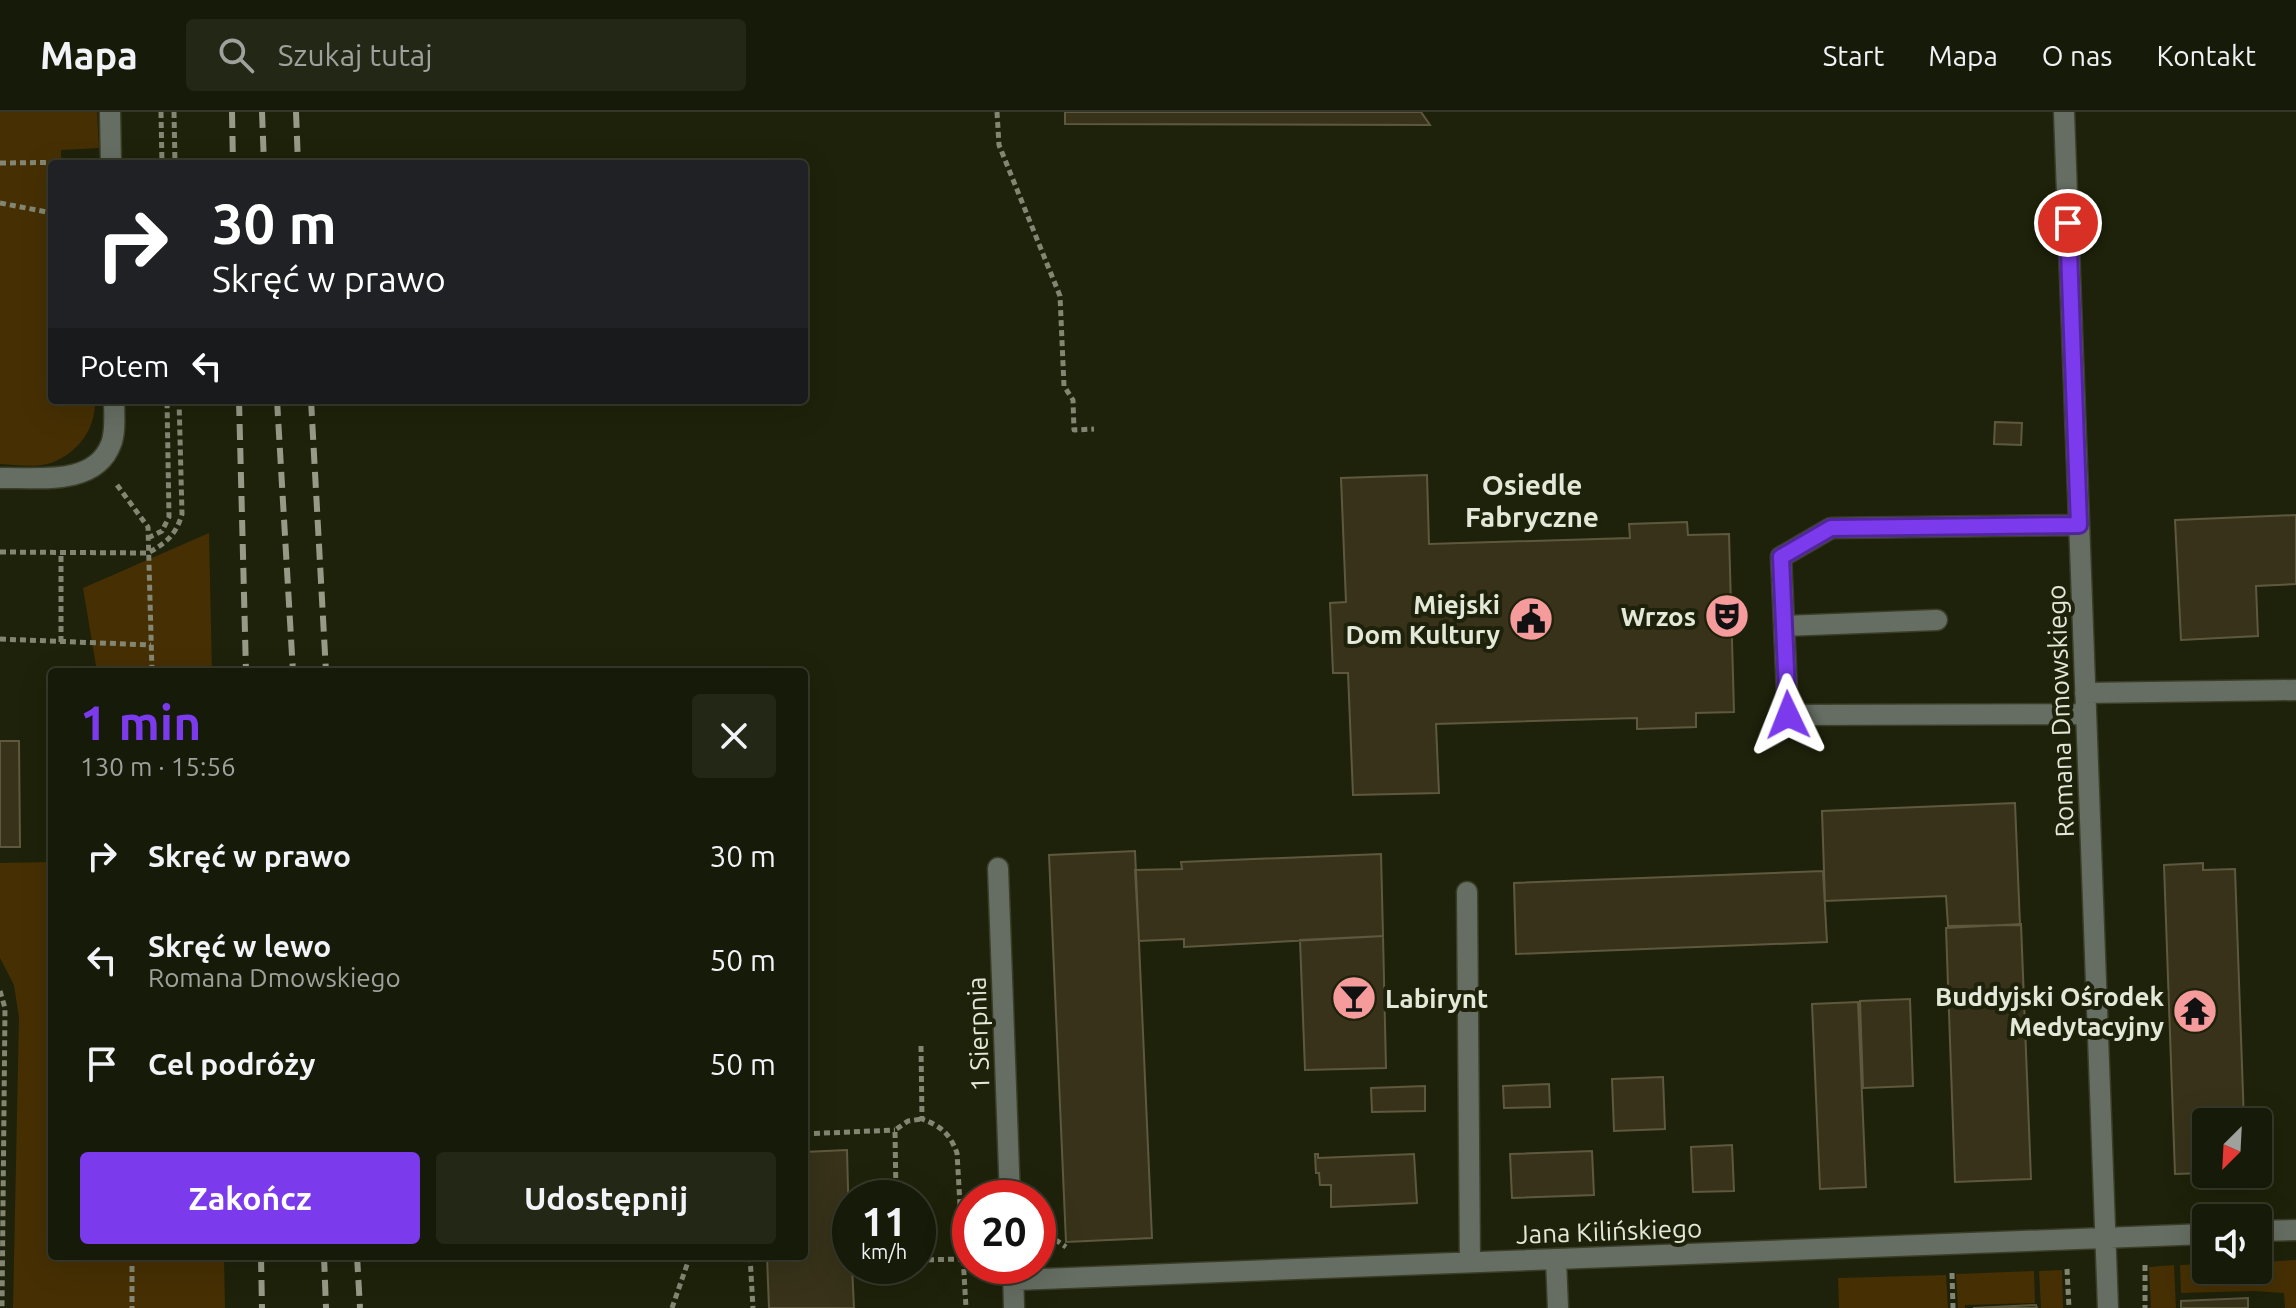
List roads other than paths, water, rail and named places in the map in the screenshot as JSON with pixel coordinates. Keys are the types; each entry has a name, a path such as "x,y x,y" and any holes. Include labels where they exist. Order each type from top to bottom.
{"street":[{"path":"110,112 111,160"},
{"name":"Romana Dmowskiego","path":"2064,112 2108,1308"},
{"path":"0,478 72,477 100,462 112,442 114,404"},
{"path":"2079,525 1831,528 1781,557 1788,715 2086,714"},
{"path":"1784,626 1937,620"},
{"path":"2085,693 2296,690"},
{"name":"1 Sierpnia","path":"998,868 1009,1180"},
{"path":"1467,892 1470,1262"},
{"path":"2272,1231 2296,1230"},
{"name":"Jana Kilińskiego","path":"1056,1272 1470,1262 2192,1235"},
{"path":"1556,1259 1558,1308"},
{"path":"1013,1284 1014,1308"}],"railway":[{"path":"232,112 233,160"},
{"path":"262,112 264,160"},
{"path":"296,112 298,160"},
{"path":"239,404 246,668"},
{"path":"277,404 293,668"},
{"path":"311,404 326,668"},
{"path":"261,1260 262,1308"},
{"path":"324,1260 326,1308"},
{"path":"357,1260 360,1308"}],"place":[{"name":"Wrzos","path":"1727,616"},
{"name":"Miejski Dom Kultury","path":"1531,619"},
{"name":"Labirynt","path":"1354,998"},
{"name":"Buddyjski Ośrodek Medytacyjny","path":"2195,1011"}],"district":[{"name":"Osiedle Fabryczne","path":"1532,500"}]}
